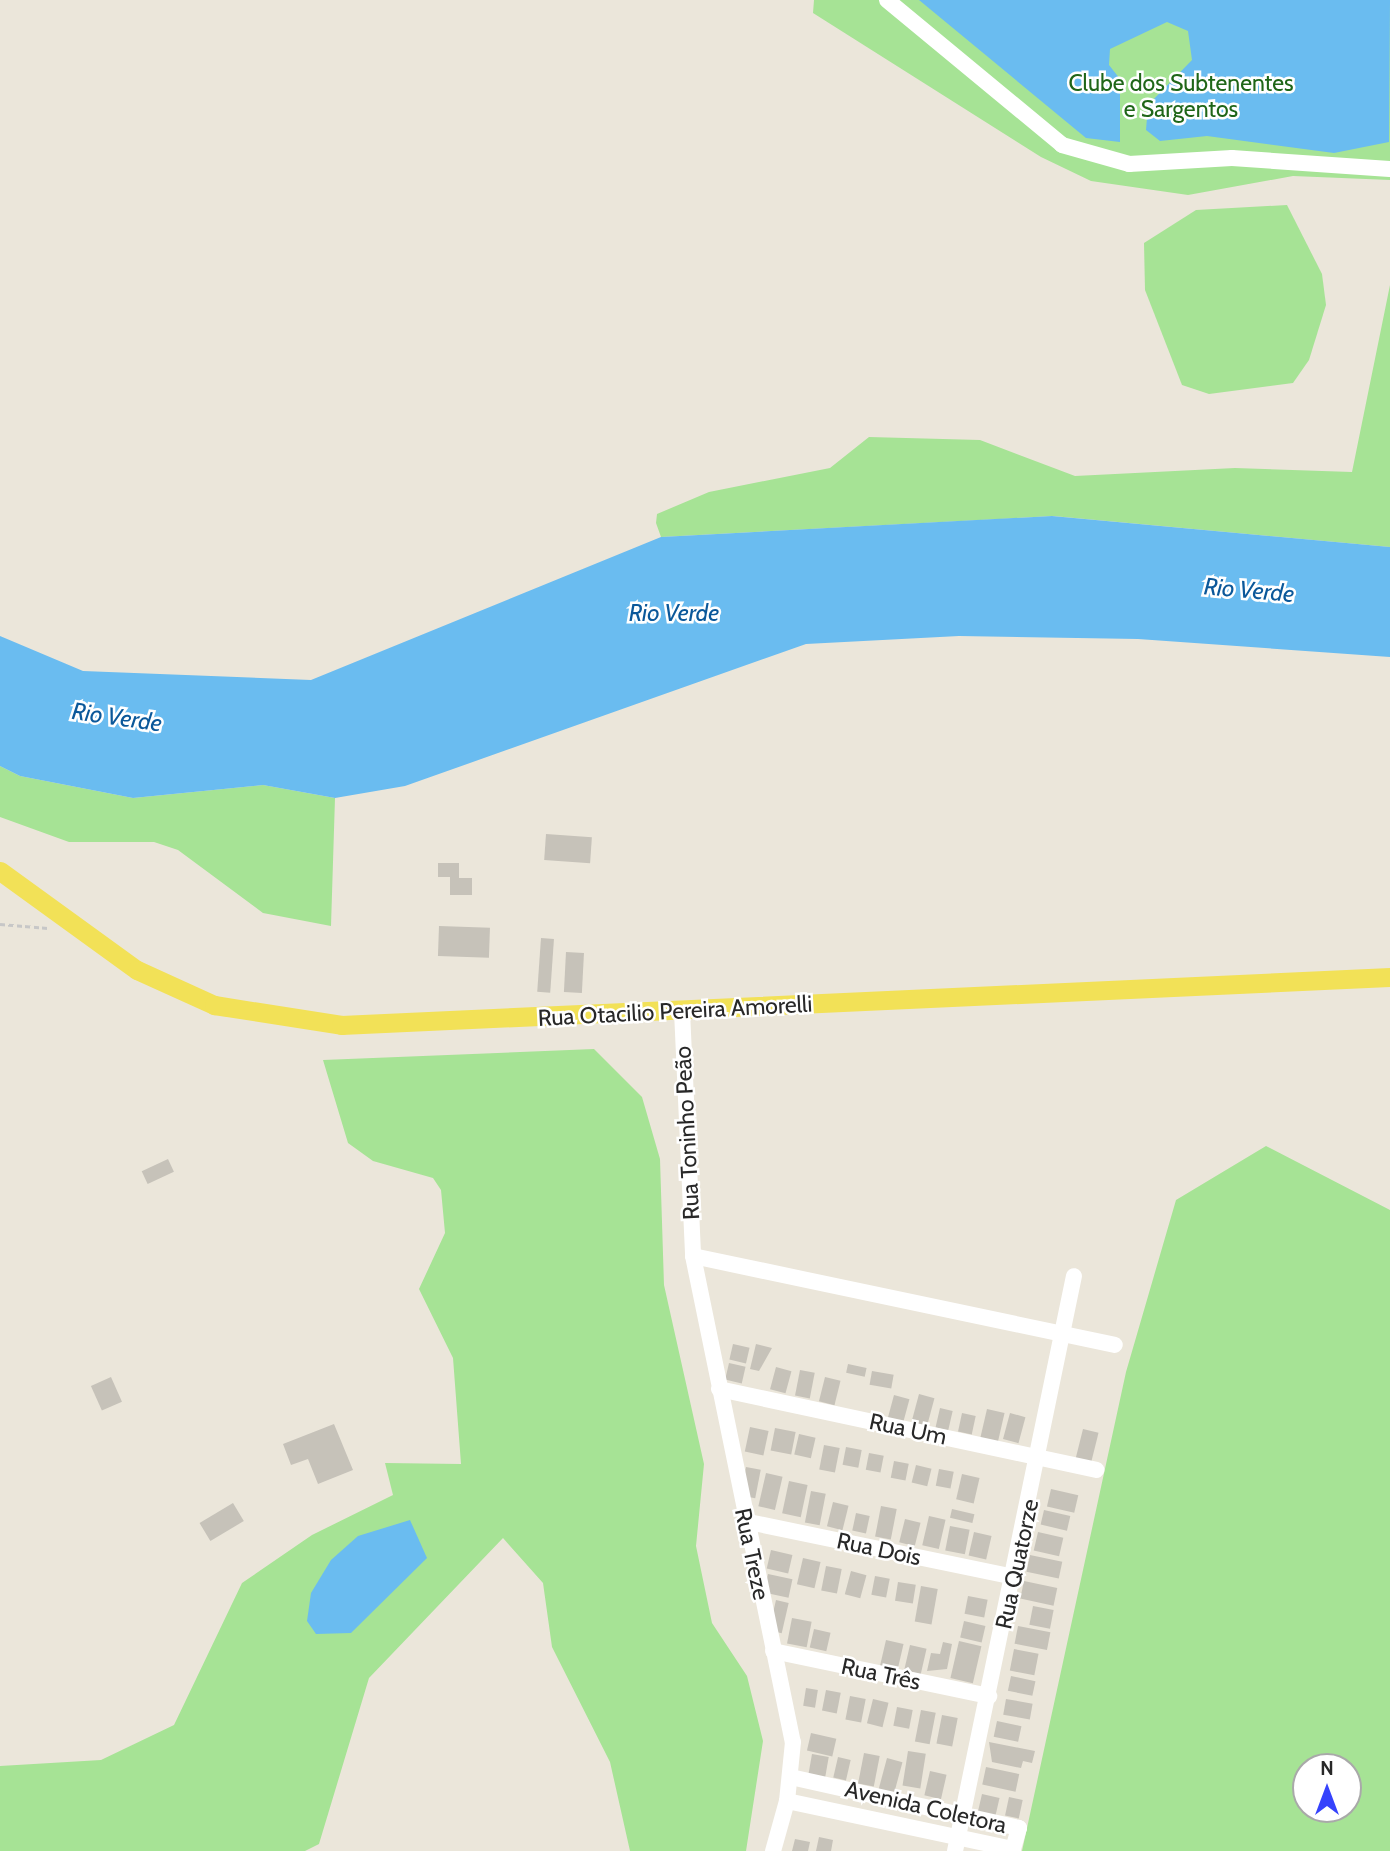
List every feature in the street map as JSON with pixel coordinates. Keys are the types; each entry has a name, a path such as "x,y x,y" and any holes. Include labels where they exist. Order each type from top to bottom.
{"main road":[{"name":"Rua Otacilio Pereira Amorelli","path":"0,871 137,970 214,1005 268,1017 341,1025 1390,977"}],"street":[{"path":"887,0 1062,145 1129,164 1231,158 1390,169"},
{"name":"Rua Toninho Peão","path":"681,1011 693,1256"},
{"path":"693,1256 1115,1345"},
{"name":"Rua Treze","path":"693,1256 744,1521 793,1742 787,1801 773,1851"},
{"name":"Rua Quatorze","path":"956,1844 1040,1457 1074,1276"},
{"name":"Rua Um","path":"719,1389 1096,1470"},
{"name":"Rua Dois","path":"744,1521 1014,1577"},
{"name":"Rua Três","path":"773,1651 989,1696"},
{"name":"Avenida Coletora","path":"787,1801 956,1844 1013,1849 1019,1828 791,1777"}],"path":[{"path":"0,924 78,927"}],"green space":[{"name":"Clube dos Subtenentes e Sargentos","path":"814,0 1390,0 1390,180 1293,176 1188,195 1091,181 1041,157 813,13"},
{"path":"1287,205 1322,274 1326,305 1309,360 1293,383 1209,394 1182,385 1145,290 1144,243 1196,210"},
{"path":"1390,285 1390,547 1053,516 661,537 656,523 657,514 709,492 830,468 869,437 980,440 1075,476 1235,468 1352,472"},
{"path":"0,766 20,776 133,798 263,785 335,798 331,926 263,913 178,850 154,842 69,842 0,817"},
{"path":"594,1049 642,1097 660,1159 664,1285 704,1464 696,1546 712,1623 747,1676 763,1741 746,1851 630,1851 610,1762 552,1647 543,1583 503,1538 369,1678 319,1844 305,1851 0,1851 0,1766 101,1760 174,1725 242,1583 312,1535 393,1495 385,1463 461,1464 453,1358 419,1289 445,1233 441,1190 433,1178 373,1161 348,1143 323,1060"},
{"path":"1266,1146 1390,1210 1390,1851 1022,1851 1126,1372 1176,1200"}],"water":[{"path":"919,0 1390,0 1389,142 1334,153 1207,136 1160,141 1146,130 1148,105 1192,60 1188,31 1167,22 1110,49 1109,65 1120,79 1120,142 1086,138"},
{"name":"Rio Verde","path":"1052,516 1390,547 1390,657 1138,639 959,636 806,644 405,786 335,798 263,785 133,798 20,776 0,766 0,636 83,671 311,680 661,537"},
{"path":"410,1520 427,1558 351,1633 316,1634 307,1621 311,1593 331,1560 358,1536"}],"building":[{"path":"546,834 592,837 590,863 544,860"},
{"path":"438,863 459,863 459,878 472,878 472,895 450,895 450,877 438,877"},
{"path":"439,926 490,928 489,958 438,956"},
{"path":"541,938 554,939 550,993 537,992"},
{"path":"566,952 584,953 582,993 564,992"},
{"path":"168,1159 174,1172 148,1184 142,1171"},
{"path":"733,1344 750,1348 746,1363 729,1360"},
{"path":"756,1344 772,1348 759,1371 750,1369"},
{"path":"729,1363 746,1367 742,1383 725,1380"},
{"path":"848,1364 867,1368 865,1377 846,1373"},
{"path":"776,1367 791,1371 786,1393 770,1389"},
{"path":"800,1370 815,1373 810,1398 795,1396"},
{"path":"872,1371 894,1375 891,1389 870,1385"},
{"path":"111,1377 122,1402 102,1411 91,1386"},
{"path":"825,1377 841,1381 834,1405 819,1401"},
{"path":"919,1394 934,1398 927,1426 911,1422"},
{"path":"894,1395 909,1399 902,1425 887,1421"},
{"path":"940,1408 953,1411 948,1430 936,1427"},
{"path":"987,1409 1005,1413 997,1447 979,1443"},
{"path":"962,1413 976,1416 972,1434 958,1432"},
{"path":"1010,1413 1025,1417 1018,1443 1003,1439"},
{"path":"334,1424 353,1470 318,1484 308,1459 291,1465 283,1444"},
{"path":"750,1427 769,1431 763,1455 745,1451"},
{"path":"775,1428 796,1432 791,1455 771,1451"},
{"path":"1083,1429 1099,1433 1091,1463 1076,1459"},
{"path":"799,1434 816,1438 811,1458 794,1454"},
{"path":"824,1445 840,1448 835,1473 819,1470"},
{"path":"846,1447 862,1450 858,1468 843,1465"},
{"path":"869,1453 884,1456 880,1473 866,1470"},
{"path":"894,1461 909,1464 905,1481 891,1478"},
{"path":"916,1465 932,1469 927,1486 912,1482"},
{"path":"746,1467 761,1470 755,1498 740,1495"},
{"path":"939,1469 954,1472 950,1489 936,1486"},
{"path":"766,1473 783,1477 775,1510 758,1506"},
{"path":"962,1474 980,1478 974,1503 956,1499"},
{"path":"789,1481 808,1485 801,1517 782,1513"},
{"path":"1051,1489 1078,1495 1074,1513 1047,1507"},
{"path":"811,1491 826,1494 820,1525 805,1522"},
{"path":"833,1502 849,1506 842,1530 827,1526"},
{"path":"233,1503 244,1521 210,1541 200,1523"},
{"path":"881,1506 897,1509 891,1539 875,1536"},
{"path":"952,1509 974,1514 972,1523 950,1518"},
{"path":"1044,1510 1070,1516 1067,1531 1041,1525"},
{"path":"856,1513 870,1516 866,1534 852,1531"},
{"path":"929,1516 946,1520 939,1549 922,1545"},
{"path":"905,1519 921,1523 915,1546 899,1542"},
{"path":"950,1526 970,1530 965,1554 945,1551"},
{"path":"974,1532 992,1536 986,1559 969,1555"},
{"path":"1038,1532 1063,1538 1059,1556 1034,1551"},
{"path":"771,1550 792,1555 788,1573 767,1569"},
{"path":"1030,1555 1062,1562 1059,1578 1026,1572"},
{"path":"803,1558 821,1562 814,1588 797,1584"},
{"path":"826,1566 842,1569 837,1594 821,1591"},
{"path":"851,1571 866,1575 860,1598 845,1594"},
{"path":"768,1574 792,1579 789,1598 764,1593"},
{"path":"875,1576 890,1579 886,1598 871,1595"},
{"path":"1024,1581 1057,1588 1054,1606 1020,1599"},
{"path":"898,1582 916,1585 913,1604 895,1601"},
{"path":"921,1586 938,1589 931,1624 915,1621"},
{"path":"968,1596 988,1600 984,1617 965,1614"},
{"path":"776,1600 789,1603 782,1633 769,1630"},
{"path":"1033,1606 1054,1610 1050,1629 1029,1625"},
{"path":"792,1618 812,1622 807,1647 787,1644"},
{"path":"964,1621 985,1626 982,1643 960,1638"},
{"path":"1018,1626 1050,1632 1047,1650 1015,1644"},
{"path":"814,1629 831,1633 826,1651 810,1648"},
{"path":"886,1640 904,1644 897,1670 880,1666"},
{"path":"959,1641 981,1646 973,1683 950,1678"},
{"path":"943,1642 952,1644 947,1669 927,1671 931,1653 940,1654"},
{"path":"910,1645 927,1649 921,1674 904,1670"},
{"path":"1014,1649 1039,1654 1034,1675 1010,1671"},
{"path":"1011,1676 1035,1681 1032,1696 1008,1691"},
{"path":"806,1688 818,1690 815,1708 803,1706"},
{"path":"826,1690 841,1693 837,1713 822,1711"},
{"path":"850,1696 866,1699 861,1723 845,1720"},
{"path":"873,1699 889,1703 882,1727 867,1723"},
{"path":"1006,1699 1033,1704 1030,1719 1003,1715"},
{"path":"897,1707 913,1710 909,1729 893,1726"},
{"path":"921,1710 936,1713 930,1744 915,1741"},
{"path":"942,1715 958,1718 952,1747 936,1743"},
{"path":"997,1721 1021,1726 1018,1742 994,1737"},
{"path":"811,1733 836,1739 832,1756 807,1751"},
{"path":"989,1742 1035,1751 1032,1763 1023,1761 1021,1768 992,1762"},
{"path":"908,1751 926,1754 920,1788 903,1786"},
{"path":"864,1753 880,1756 874,1786 858,1783"},
{"path":"812,1754 829,1757 825,1778 808,1775"},
{"path":"838,1757 851,1760 846,1780 833,1777"},
{"path":"887,1758 902,1762 894,1793 879,1789"},
{"path":"986,1767 1019,1774 1016,1792 982,1785"},
{"path":"930,1771 947,1775 941,1799 924,1795"},
{"path":"982,1794 1000,1798 995,1818 978,1813"},
{"path":"1009,1797 1023,1800 1019,1818 1005,1816"},
{"path":"819,1837 833,1840 831,1851 816,1851"},
{"path":"795,1839 810,1842 808,1851 792,1851"}]}
